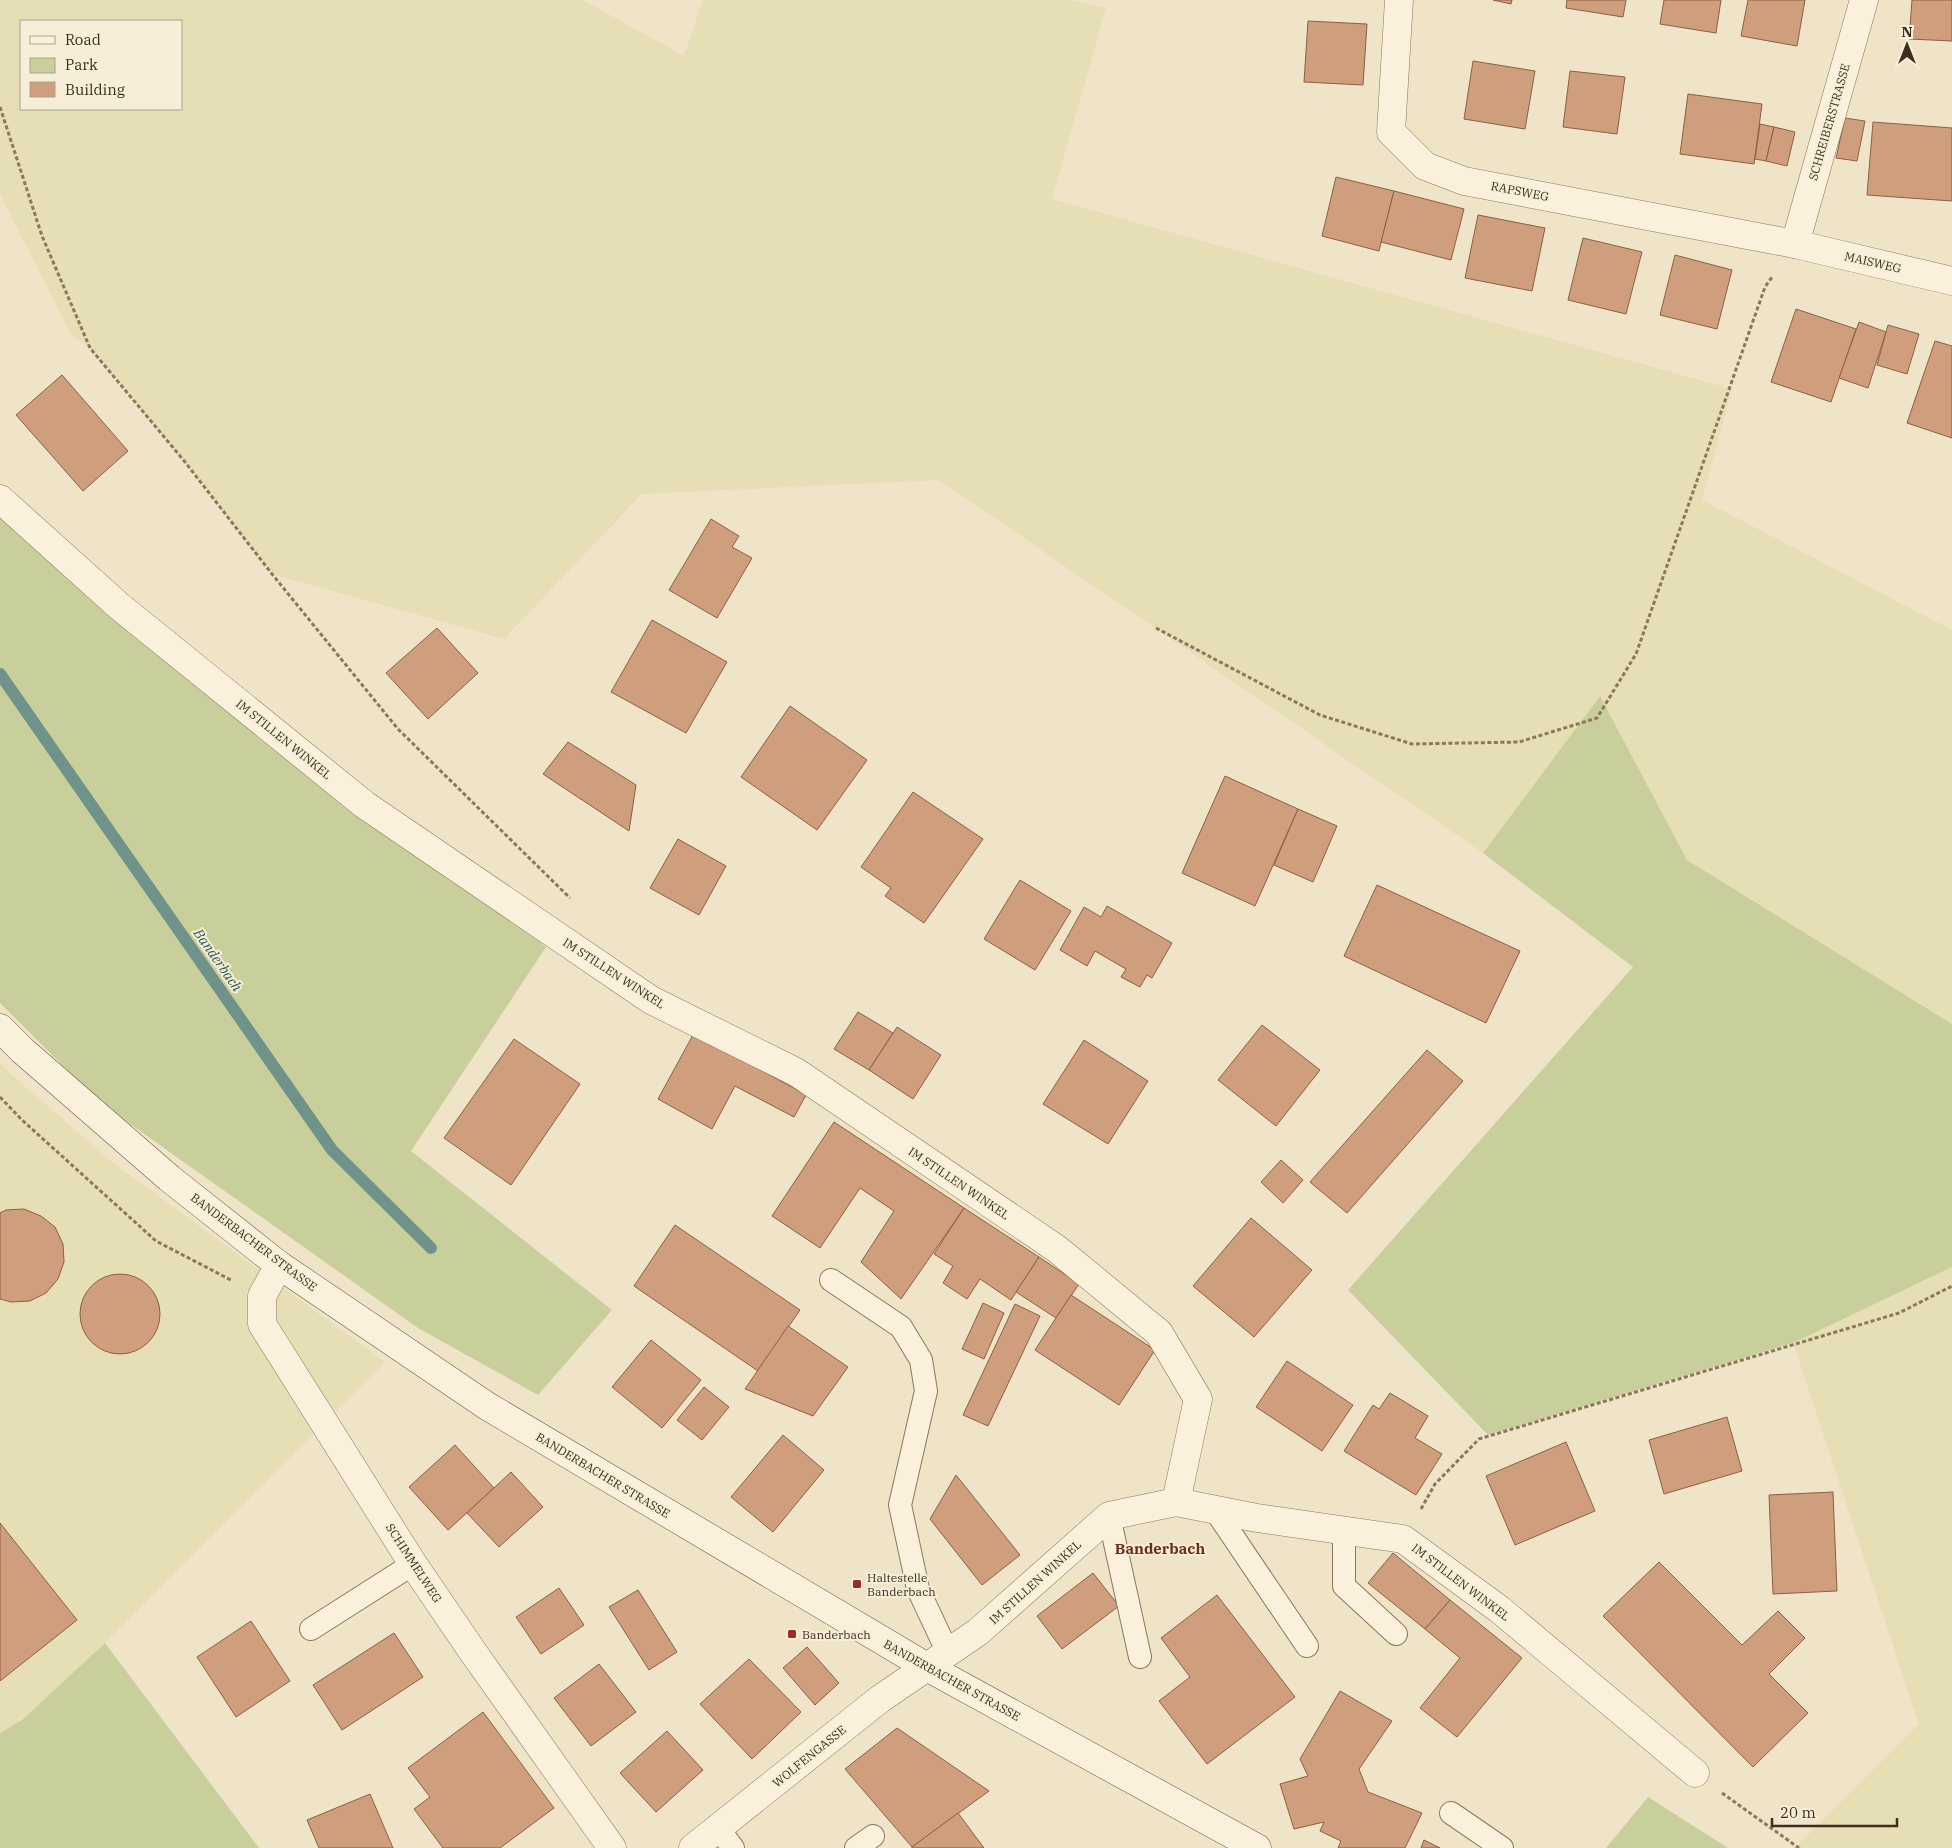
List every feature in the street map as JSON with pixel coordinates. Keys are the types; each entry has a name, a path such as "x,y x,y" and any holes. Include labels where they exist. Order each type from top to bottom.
{"street":[{"name":"RAPSWEG","path":"1399,0 1391,132 1425,166 1464,181 1795,244"},
{"name":"SCHREIBERSTRASSE","path":"1795,244 1864,0"},
{"name":"MAISWEG","path":"1795,244 1952,281"},
{"name":"IM STILLEN WINKEL","path":"0,498 119,606 365,805 651,1000 796,1072 1057,1249 1159,1333 1198,1399 1176,1502"},
{"name":"BANDERBACHER STRASSE","path":"0,1028 22,1050 169,1178 279,1265 487,1406 937,1660 1257,1848"},
{"name":"SCHIMMELWEG","path":"279,1265 262,1296 262,1324 413,1564 612,1848"},
{"name":"IM STILLEN WINKEL","path":"937,1660 978,1632 1109,1516 1176,1502 1257,1518 1403,1539 1499,1609 1694,1773"},
{"name":"WOLFENGASSE","path":"693,1848 726,1838 880,1699 937,1660"}],"lane":[{"path":"831,1280 901,1327 921,1360 926,1391 900,1505 918,1589 937,1660"},
{"path":"1215,1510 1307,1646"},
{"path":"1109,1516 1140,1657"},
{"path":"1344,1530 1344,1586 1396,1634"},
{"path":"311,1629 413,1564"},
{"path":"1450,1814 1502,1848"}],"path":[{"path":"0,106 42,236 90,348 185,462 272,574 398,729 577,905"},
{"path":"1156,628 1320,716 1412,744 1519,742 1597,718 1636,654 1765,286 1795,244"},
{"path":"1403,1539 1435,1484 1478,1439 1899,1313 1952,1286"},
{"path":"1694,1773 1799,1848"}],"shaded area":[{"path":"0,0 583,0 684,56 703,0 1072,0 1106,8 1052,199 1732,389 1702,500 1952,630 1952,1024 1687,860 1600,696 1483,853 939,480 642,494 504,639 272,574 185,462 90,348 71,335 0,194"},
{"path":"0,1063 112,1162 385,1362 105,1643 22,1720 0,1733"},
{"path":"1952,1267 1952,1848 1795,1848 1919,1724 1793,1343"}],"green space":[{"path":"0,490 395,827 546,947 411,1151 612,1310 538,1395 418,1328 99,1102 0,1003"},
{"path":"1600,696 1687,860 1952,1024 1952,1267 1793,1343 1488,1435 1348,1290 1633,967 1483,853"},
{"path":"105,1643 259,1848 0,1848 0,1733 22,1720"},
{"path":"1648,1797 1728,1848 1606,1848"}],"building":[{"path":"1493,0 1512,0 1511,4"},
{"path":"1567,0 1626,0 1623,17 1566,8"},
{"path":"1664,0 1721,0 1716,33 1660,24"},
{"path":"1748,0 1805,0 1797,46 1741,36"},
{"path":"1912,0 1952,0 1952,41 1909,39"},
{"path":"1308,21 1367,24 1363,85 1304,82"},
{"path":"1473,61 1535,71 1525,129 1464,119"},
{"path":"1570,71 1625,77 1617,134 1563,127"},
{"path":"1688,94 1762,104 1754,164 1680,154"},
{"path":"1845,118 1865,121 1857,161 1836,158"},
{"path":"1873,122 1952,128 1952,201 1867,195"},
{"path":"1760,124 1774,127 1766,161 1755,159"},
{"path":"1774,127 1795,132 1787,166 1766,161"},
{"path":"1336,177 1394,191 1379,251 1322,236"},
{"path":"1394,191 1464,209 1451,260 1381,242"},
{"path":"1478,215 1545,228 1532,291 1465,278"},
{"path":"1583,238 1642,252 1626,314 1568,300"},
{"path":"1675,255 1732,270 1717,329 1660,315"},
{"path":"1796,309 1856,329 1831,402 1771,382"},
{"path":"1859,322 1886,332 1868,388 1839,378"},
{"path":"1888,325 1919,334 1907,374 1877,365"},
{"path":"1935,341 1952,346 1952,438 1907,423"},
{"path":"62,375 128,451 83,491 16,415"},
{"path":"711,519 739,536 732,547 752,558 717,618 669,590"},
{"path":"652,620 727,662 686,733 611,692"},
{"path":"437,628 478,673 428,719 386,673"},
{"path":"790,706 867,760 817,830 741,777"},
{"path":"568,742 636,785 629,831 543,774"},
{"path":"1225,776 1298,809 1255,906 1182,873"},
{"path":"913,792 983,839 924,923 885,896 891,888 861,867"},
{"path":"1298,809 1337,826 1313,882 1274,865"},
{"path":"678,839 726,866 699,915 650,888"},
{"path":"1020,880 1071,911 1035,970 984,939"},
{"path":"1377,885 1520,951 1486,1023 1344,956"},
{"path":"1107,906 1172,943 1152,978 1147,975 1140,987 1121,977 1126,969 1095,951 1087,966 1060,950 1084,907 1101,917"},
{"path":"858,1012 893,1033 869,1070 834,1049"},
{"path":"1262,1025 1320,1070 1276,1126 1218,1080"},
{"path":"897,1027 941,1055 913,1099 869,1070"},
{"path":"694,1033 806,1095 794,1117 735,1086 712,1129 658,1099"},
{"path":"514,1039 580,1084 511,1185 444,1138"},
{"path":"1084,1040 1148,1081 1108,1144 1043,1104"},
{"path":"1427,1050 1463,1081 1347,1213 1310,1182"},
{"path":"834,1122 964,1208 901,1299 861,1262 894,1211 860,1188 820,1248 772,1216"},
{"path":"1281,1160 1303,1180 1283,1203 1261,1182"},
{"path":"964,1208 1039,1257 1011,1300 980,1279 967,1299 943,1283 953,1266 934,1254"},
{"path":"24,1209 41,1216 55,1227 63,1244 64,1262 58,1279 46,1293 30,1301 11,1302 0,1299 0,1213 6,1210"},
{"path":"1251,1218 1312,1270 1254,1337 1193,1286"},
{"path":"675,1225 800,1310 758,1371 634,1286"},
{"path":"1039,1257 1079,1284 1056,1318 1016,1292"},
{"path":"112,1274 128,1274 149,1285 160,1306 160,1322 149,1343 128,1354 112,1354 98,1348 86,1336 80,1322 80,1306 86,1292 98,1280"},
{"path":"1071,1295 1155,1350 1119,1405 1035,1350"},
{"path":"983,1303 1004,1313 984,1359 962,1349"},
{"path":"1015,1304 1040,1316 988,1426 963,1415"},
{"path":"788,1326 848,1367 813,1416 745,1389"},
{"path":"651,1340 701,1380 662,1428 612,1387"},
{"path":"1287,1361 1353,1405 1322,1451 1256,1407"},
{"path":"704,1387 729,1407 702,1440 677,1420"},
{"path":"1390,1393 1428,1416 1415,1438 1442,1454 1416,1495 1344,1451 1373,1405 1379,1409"},
{"path":"1727,1417 1742,1471 1664,1494 1649,1440"},
{"path":"783,1435 824,1470 773,1532 731,1497"},
{"path":"1566,1442 1595,1511 1515,1545 1486,1476"},
{"path":"455,1445 494,1488 448,1530 409,1487"},
{"path":"511,1472 543,1507 499,1547 467,1513"},
{"path":"956,1475 1020,1555 982,1585 930,1519"},
{"path":"1833,1492 1837,1591 1773,1594 1769,1495"},
{"path":"0,1523 77,1620 0,1681"},
{"path":"1393,1553 1450,1600 1425,1629 1368,1583"},
{"path":"1659,1562 1742,1645 1778,1611 1805,1638 1769,1674 1808,1713 1753,1767 1603,1616"},
{"path":"1093,1573 1119,1606 1062,1649 1037,1616"},
{"path":"559,1588 584,1625 541,1654 516,1617"},
{"path":"638,1590 677,1652 649,1670 609,1607"},
{"path":"1217,1595 1295,1697 1207,1764 1159,1701 1190,1677 1161,1638"},
{"path":"1450,1600 1522,1658 1457,1737 1420,1708 1460,1658 1425,1629"},
{"path":"251,1621 290,1681 236,1717 197,1657"},
{"path":"394,1633 423,1677 342,1730 313,1685"},
{"path":"807,1647 839,1683 815,1705 783,1668"},
{"path":"749,1659 801,1712 752,1759 700,1704"},
{"path":"599,1664 636,1712 591,1746 554,1698"},
{"path":"1340,1691 1392,1721 1359,1769 1368,1792 1422,1813 1405,1848 1338,1848 1341,1841 1320,1831 1324,1822 1294,1829 1280,1784 1308,1776 1300,1759"},
{"path":"483,1712 554,1808 500,1848 443,1848 414,1809 430,1797 408,1768"},
{"path":"897,1728 989,1791 912,1847 845,1769"},
{"path":"667,1731 703,1770 656,1812 620,1773"},
{"path":"370,1794 393,1848 319,1848 307,1820"},
{"path":"958,1813 984,1848 912,1848 912,1847"},
{"path":"1424,1840 1440,1848 1421,1848"}],"waterway":[{"name":"Banderbach","path":"0,674 332,1150 431,1248"}],"place":[{"name":"Haltestelle Banderbach","path":"857,1584"},
{"name":"Banderbach","path":"792,1634"}],"district":[{"name":"Banderbach","path":"1160,1548"}]}
